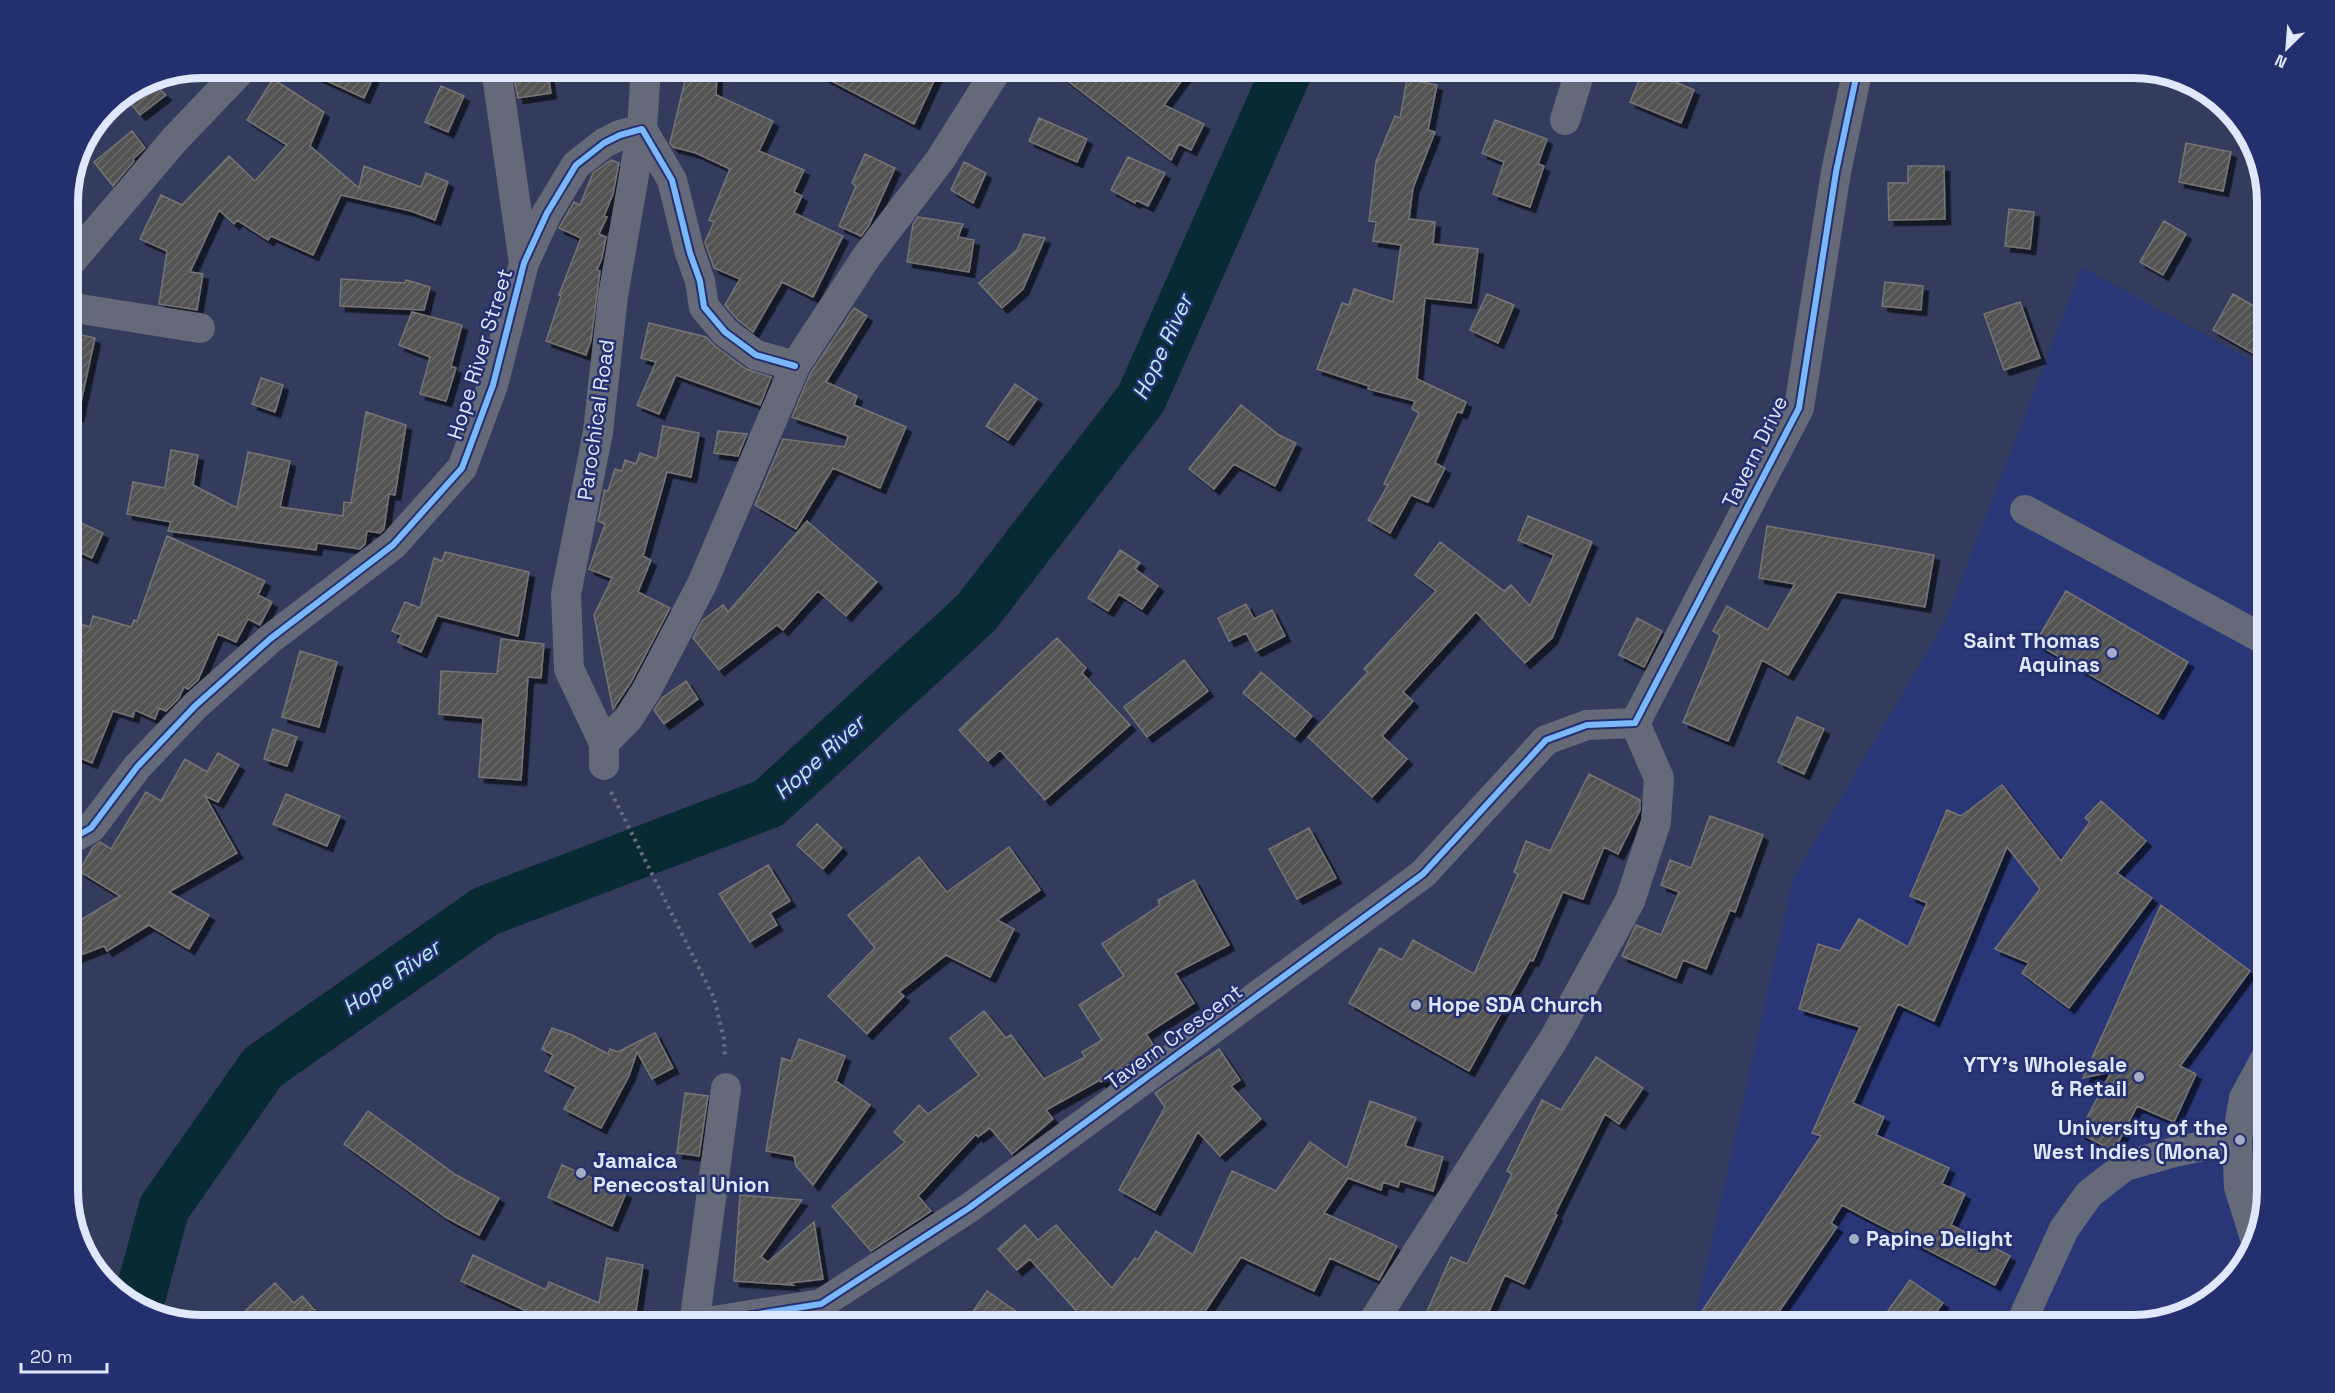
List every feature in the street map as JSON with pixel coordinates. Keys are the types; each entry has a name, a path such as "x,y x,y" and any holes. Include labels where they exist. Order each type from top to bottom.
{"street":[{"path":"78,253 176,139 234,78"},
{"path":"497,78 524,263"},
{"name":"Parochical Road","path":"645,78 642,129 612,296 598,432 566,594 569,669 604,754 646,691 702,584 795,366"},
{"path":"642,129 672,180 690,253 700,281 704,307 725,332 756,355 795,366 867,256 940,160 992,78"},
{"path":"1565,120 1578,78"},
{"name":"Tavern Drive","path":"1635,723 1799,408 1836,172 1856,78"},
{"name":"Hope River Street","path":"78,835 91,828 136,767 195,706 270,639 393,545 462,468 493,385 524,263 547,213 576,165 604,143 620,135 642,129"},
{"path":"78,310 200,328"},
{"path":"2025,510 2257,636"},
{"path":"1378,1315 1555,1037 1630,901 1656,822 1659,778 1635,723"},
{"name":"Tavern Crescent","path":"754,1315 821,1304 969,1208 1423,874 1546,741 1587,725 1635,723"},
{"path":"2252,1227 2239,1187 2237,1139 2244,1098 2257,1074"},
{"path":"695,1315 726,1088"},
{"path":"2025,1315 2064,1229 2089,1194 2125,1166 2174,1152 2237,1139"}],"path":[{"path":"613,800 714,998 724,1039 726,1088"}],"shaded area":[{"path":"2082,267 2257,363 2257,1191 2253,1223 2248,1239 2231,1267 2209,1289 2181,1306 2149,1314 1695,1315 1793,879 1946,620"}],"building":[{"path":"321,78 373,78 364,98"},
{"path":"514,78 549,78 551,93 518,98"},
{"path":"686,78 717,78 716,95 773,121 759,151 804,170 794,192 802,196 794,213 843,236 813,297 782,282 753,332 737,319 725,305 740,279 714,268 705,242 714,222 709,220 730,169 696,153 673,147 670,143"},
{"path":"826,78 935,78 914,124"},
{"path":"1064,78 1184,78 1164,105 1204,124 1191,150 1179,144 1171,160"},
{"path":"1640,78 1665,78 1694,90 1681,123 1630,102"},
{"path":"273,79 324,112 310,146 359,188 364,166 421,187 426,173 448,182 435,220 411,211 341,195 313,255 271,236 268,240 237,220 234,224 219,210 190,272 203,274 197,310 159,304 167,251 140,239 161,195 182,205 229,156 255,181 287,145 247,120"},
{"path":"1407,79 1437,85 1428,130 1435,132 1413,188 1409,219 1435,222 1433,244 1478,249 1471,303 1425,298 1417,379 1466,402 1462,413 1457,412 1435,463 1445,468 1428,502 1411,495 1390,533 1368,520 1388,485 1384,484 1419,413 1412,409 1415,401 1368,389 1369,386 1317,369 1342,303 1349,305 1354,289 1393,302 1401,245 1373,241 1376,222 1369,221 1376,162 1395,116 1400,118"},
{"path":"157,86 166,95 140,115 129,102"},
{"path":"441,86 464,96 448,132 425,122"},
{"path":"1039,118 1087,139 1077,162 1029,141"},
{"path":"1495,120 1547,139 1538,164 1544,166 1530,207 1493,194 1504,162 1482,153"},
{"path":"132,131 145,148 133,159 134,161 113,186 94,162"},
{"path":"2186,143 2231,152 2223,191 2179,182"},
{"path":"865,154 895,168 869,225 861,236 839,226 856,186 852,183"},
{"path":"1128,157 1165,173 1148,206 1136,200 1135,203 1111,190"},
{"path":"611,160 619,163 613,194 604,216 607,217 599,234 606,237 597,270 600,271 591,340 586,355 546,341 561,296 559,295 581,238 559,228 574,202 580,205 593,173"},
{"path":"964,162 986,173 973,203 951,190"},
{"path":"1908,166 1944,166 1945,219 1889,220 1888,183 1908,183"},
{"path":"2009,209 2034,212 2030,249 2005,246"},
{"path":"918,217 963,224 958,237 974,240 969,272 907,262 913,224"},
{"path":"2164,221 2186,234 2163,275 2140,262"},
{"path":"1024,234 1045,238 1023,289 1002,308 979,283 1017,250"},
{"path":"341,279 405,283 406,280 430,287 424,310 340,306"},
{"path":"1885,282 1923,286 1921,310 1882,306"},
{"path":"1487,294 1514,305 1498,343 1470,330"},
{"path":"2233,294 2257,308 2257,355 2213,330"},
{"path":"2020,302 2040,358 2004,370 1984,314"},
{"path":"854,308 867,316 826,382 857,396 854,405 906,427 880,488 833,468 796,529 755,505 783,439 845,447 848,436 792,417 810,374"},
{"path":"412,312 462,325 451,366 456,368 446,401 420,394 430,357 399,345"},
{"path":"649,323 706,337 746,369 771,377 760,405 676,375 659,414 637,405 656,362 641,358"},
{"path":"78,334 95,338 78,416"},
{"path":"261,378 283,385 275,412 252,404"},
{"path":"1015,384 1037,399 1008,440 986,426"},
{"path":"1241,405 1279,435 1296,443 1275,486 1234,464 1214,489 1189,469"},
{"path":"366,412 406,425 395,495 389,494 384,529 380,533 367,531 365,544 360,549 317,543 316,550 168,531 171,522 127,514 133,482 165,488 171,450 198,455 193,485 237,508 248,452 290,461 280,507 343,516 344,502 351,503"},
{"path":"663,426 699,433 691,477 667,472 643,556 651,560 638,592 670,608 631,682 613,709 594,615 612,578 589,569 605,524 598,521 604,490 608,491 615,469 622,471 625,460 636,464 640,453 657,459"},
{"path":"718,431 747,434 738,456 714,453"},
{"path":"1528,516 1592,542 1552,638 1525,663 1476,612 1403,692 1413,701 1382,736 1407,759 1372,797 1308,737 1368,672 1364,669 1436,591 1415,575 1440,542 1504,591 1511,585 1530,606 1554,555 1518,540"},
{"path":"807,521 877,582 846,616 818,591 783,630 777,625 719,670 693,638 702,621 723,605 728,612"},
{"path":"78,522 103,533 92,558 78,552"},
{"path":"1767,526 1934,555 1925,607 1837,592 1788,675 1762,660 1728,741 1683,722 1720,635 1713,631 1727,606 1768,630 1795,584 1759,578"},
{"path":"167,536 265,581 258,595 272,602 260,625 248,619 236,642 218,634 198,680 188,689 184,687 179,698 166,711 159,708 155,719 135,710 133,717 113,711 92,763 78,757 78,659 83,650 78,648 78,623 90,627 93,616 131,627 134,620 137,621"},
{"path":"1120,550 1140,563 1135,569 1158,586 1142,609 1119,594 1108,611 1088,598"},
{"path":"445,552 529,572 518,636 435,615 437,616 421,652 398,642 401,635 392,631 405,602 420,608 434,558 442,561"},
{"name":"Saint Thomas Aquinas","path":"2066,591 2188,662 2158,714 2035,643"},
{"path":"1246,604 1254,619 1272,610 1285,636 1256,651 1246,633 1229,641 1218,618"},
{"path":"1637,618 1662,631 1644,667 1619,655"},
{"path":"1057,638 1086,668 1082,673 1130,725 1045,800 1000,750 988,761 959,730"},
{"path":"501,639 544,644 541,678 528,677 521,780 479,777 483,718 439,714 441,671 497,674"},
{"path":"300,651 337,662 319,727 282,717"},
{"path":"1184,660 1208,691 1147,737 1124,707"},
{"path":"1261,672 1312,716 1295,737 1243,693"},
{"path":"686,681 698,699 664,724 654,710 662,698"},
{"path":"1797,717 1824,729 1804,774 1778,762"},
{"path":"273,729 297,737 287,766 264,759"},
{"path":"218,753 239,765 218,802 205,796 237,853 169,892 209,915 189,949 149,925 107,951 104,946 78,956 78,922 120,896 79,871 93,847 100,842 111,849 146,792 161,801 185,759 207,772"},
{"path":"1589,774 1640,800 1640,810 1618,854 1604,847 1583,899 1563,892 1533,961 1530,960 1469,1071 1349,1003 1380,948 1402,960 1413,940 1474,974 1518,874 1514,872 1526,841 1550,851"},
{"path":"2002,785 2061,861 2090,822 2085,818 2101,801 2146,841 2117,873 2152,898 2069,1008 2022,973 2029,963 1995,949 2040,889 2007,847 1934,1021 1898,1004 1853,1103 1884,1117 1876,1135 1949,1168 1942,1184 1965,1194 1951,1225 2010,1256 1995,1285 1842,1205 1831,1223 1837,1227 1777,1315 1699,1315 1821,1136 1812,1133 1860,1027 1799,1009 1818,944 1840,951 1859,919 1908,947 1927,903 1910,896 1947,810 1961,816"},
{"path":"286,794 340,816 327,846 273,824"},
{"path":"1710,816 1763,835 1735,912 1730,910 1706,969 1683,960 1676,978 1622,956 1636,925 1661,935 1679,892 1661,885 1670,860 1691,868"},
{"path":"817,824 842,848 823,869 797,845"},
{"path":"1309,828 1336,878 1297,899 1269,849"},
{"path":"1009,847 1040,890 997,920 1014,929 990,977 946,955 899,992 904,996 867,1034 828,996 875,948 848,915 919,857 947,892"},
{"path":"768,865 790,901 770,913 777,925 750,942 719,894"},
{"path":"1194,880 1229,945 1175,973 1194,1003 1146,1034 1156,1049 1136,1064 1134,1061 1101,1082 1100,1080 1046,1110 1053,1119 1012,1154 990,1128 978,1137 976,1134 918,1196 931,1211 871,1251 832,1206 905,1142 894,1132 919,1105 928,1114 979,1075 950,1038 984,1011 1006,1038 1011,1035 1044,1079 1085,1057 1082,1052 1102,1040 1079,1005 1124,976 1102,944 1160,905 1158,900"},
{"path":"2161,905 2250,971 2180,1066 2196,1074 2174,1122 2137,1106 2114,1151 2079,1133 2111,1072 2083,1078"},
{"path":"552,1028 572,1035 608,1054 610,1049 618,1052 655,1033 673,1068 652,1079 637,1052 629,1076 601,1128 564,1109 576,1087 545,1071 553,1055 542,1049"},
{"path":"799,1039 845,1056 836,1081 870,1105 813,1185 796,1166 794,1156 766,1151 782,1058 791,1061"},
{"path":"1219,1049 1240,1080 1231,1086 1261,1119 1220,1156 1198,1132 1155,1210 1119,1190 1165,1107 1155,1093"},
{"path":"1596,1057 1643,1088 1619,1124 1605,1114 1555,1214 1557,1215 1524,1284 1505,1275 1487,1315 1425,1315 1451,1257 1467,1264 1512,1174 1507,1171 1542,1100 1561,1110"},
{"path":"685,1093 708,1096 699,1156 677,1153"},
{"path":"1370,1101 1416,1118 1405,1146 1443,1157 1433,1191 1400,1181 1398,1187 1383,1182 1381,1190 1348,1178 1324,1213 1397,1246 1379,1280 1330,1258 1314,1291 1241,1257 1203,1315 1080,1315 1030,1259 1017,1270 998,1249 1025,1225 1038,1240 1056,1225 1112,1288 1135,1258 1138,1260 1156,1231 1193,1255 1232,1171 1276,1191 1310,1142 1347,1168"},
{"path":"368,1111 456,1175 499,1198 479,1235 447,1218 344,1144"},
{"path":"562,1165 626,1193 612,1226 548,1197"},
{"path":"740,1195 802,1200 761,1257 768,1262 814,1222 823,1279 790,1283 793,1285 734,1281"},
{"path":"473,1255 546,1290 549,1282 599,1303 607,1258 643,1265 635,1315 535,1315 461,1281"},
{"path":"1910,1280 1943,1303 1934,1315 1885,1315"},
{"path":"275,1283 294,1303 302,1296 319,1315 241,1315"},
{"path":"987,1291 1021,1315 971,1315"}],"waterway":[{"name":"Hope River","path":"140,1298 164,1208 263,1067 486,911 769,803 976,613 1141,399 1284,78"}],"cycle path":[{"path":"752,1315 821,1304 969,1208 1423,874 1546,740 1587,725 1635,723 1799,408 1836,172 1856,78"},
{"path":"78,835 91,828 137,767 195,706 270,639 393,545 462,468 493,385 524,263 547,213 576,165 604,143 620,135 642,129 672,180 690,253 700,281 704,307 725,332 756,355 795,366"}],"place":[{"name":"Saint Thomas Aquinas","path":"2112,653"},
{"name":"Hope SDA Church","path":"1416,1005"},
{"name":"YTY's Wholesale & Retail","path":"2139,1077"},
{"name":"University of the West Indies (Mona)","path":"2240,1140"},
{"name":"Jamaica Penecostal Union","path":"581,1173"},
{"name":"Papine Delight","path":"1854,1239"}]}
